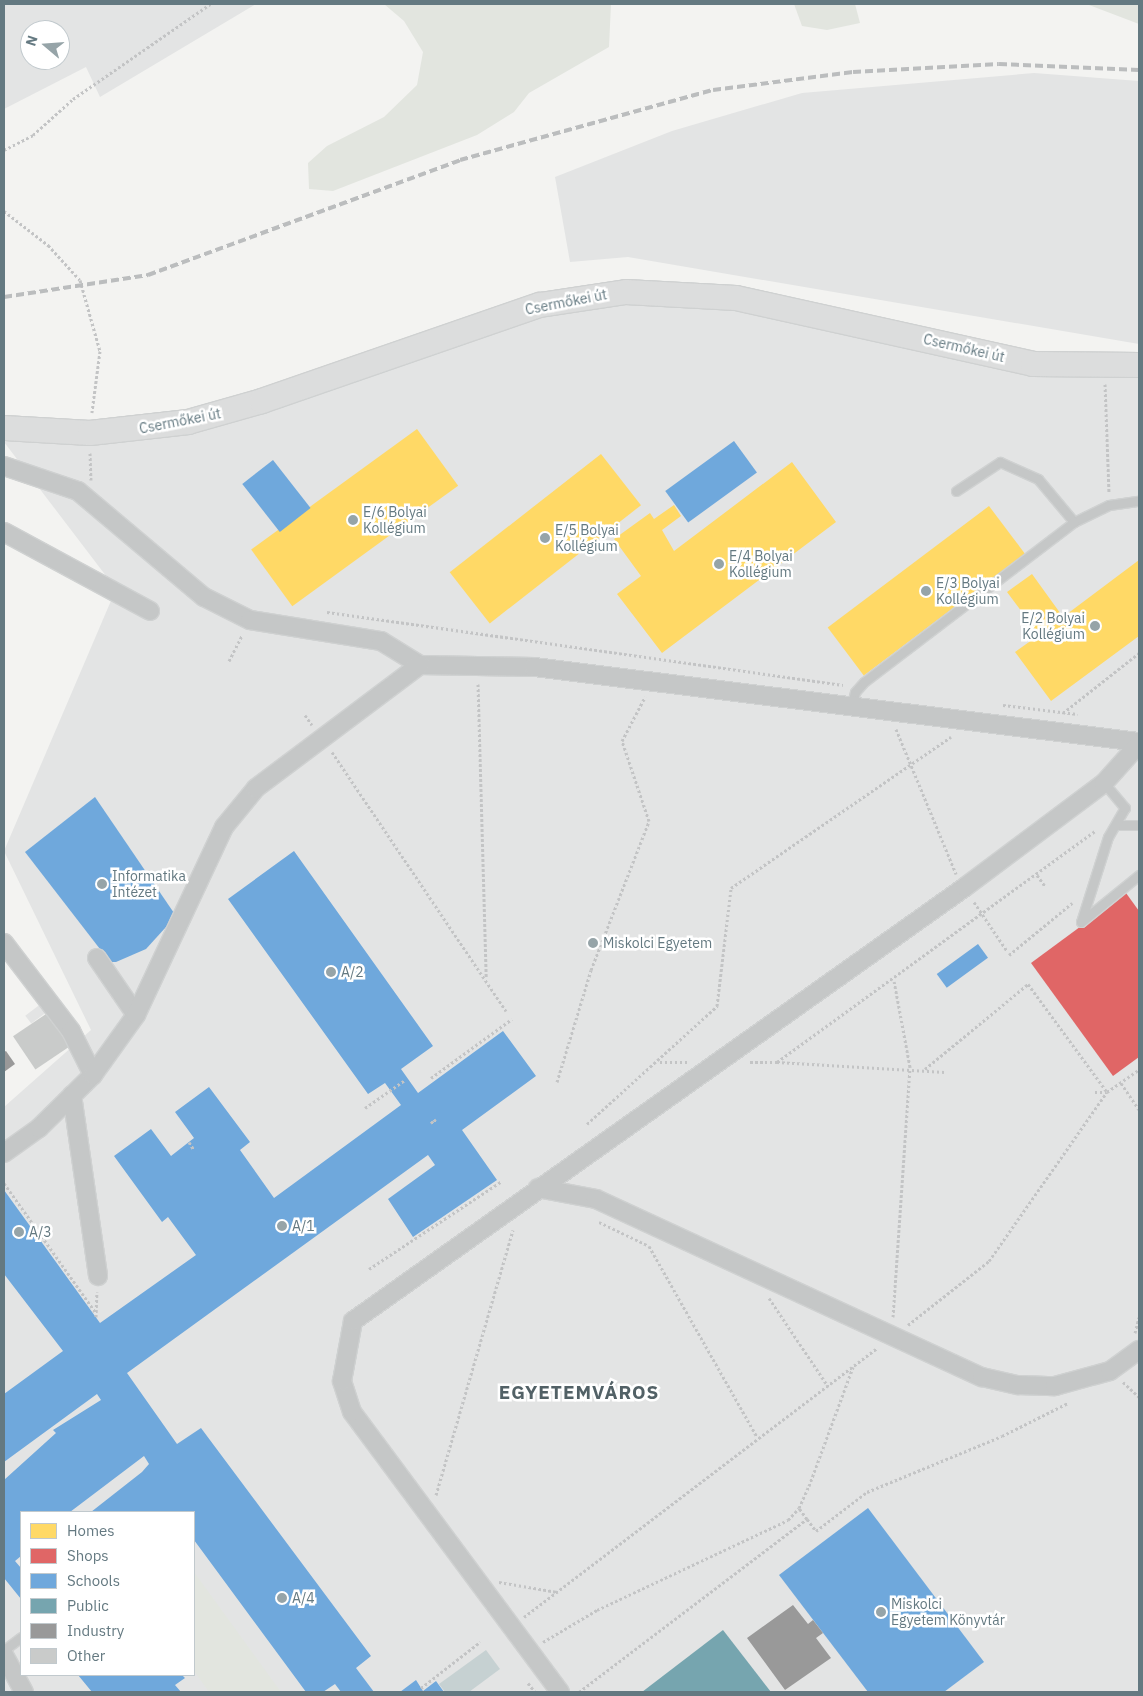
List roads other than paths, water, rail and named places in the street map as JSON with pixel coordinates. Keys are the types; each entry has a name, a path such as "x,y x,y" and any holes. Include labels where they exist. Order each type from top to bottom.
{"main road":[{"name":"Csermőkei út","path":"4,428 90,433 188,422 262,401 540,305 626,292 736,298 1033,364 1139,365"}],"street":[{"path":"4,466 78,491 204,597 250,620 381,641 420,665 534,667 970,724 1139,743"},
{"path":"4,532 150,611"},
{"path":"4,1153 39,1128 93,1075 136,1015 224,827 256,788 420,665"},
{"path":"560,1692 352,1412 342,1381 353,1321 523,1198 722,1062 965,887 1104,783 1139,743"},
{"path":"4,943 12,963 71,1032 93,1075"},
{"path":"97,958 136,1015"},
{"path":"72,1095 98,1276"},
{"path":"538,1188 596,1199 892,1338 982,1377 1018,1386 1088,1380 1138,1352"},
{"path":"4,1655 24,1692"}],"lane":[{"path":"956,491 1000,462 1038,479 1074,522"},
{"path":"851,709 860,688 1074,522 1109,506 1139,501"},
{"path":"1104,783 1125,808 1119,825 1108,837 1081,922 1139,875"},
{"path":"1119,825 1139,825"},
{"path":"4,1650 20,1638"}],"railway":[{"path":"4,297 148,275 460,160 713,90 853,72 999,64 1139,70"}],"place":[{"name":"E/6 Bolyai Kollégium","path":"353,520"},
{"name":"E/5 Bolyai Kollégium","path":"545,538"},
{"name":"E/4 Bolyai Kollégium","path":"719,564"},
{"name":"E/3 Bolyai Kollégium","path":"926,591"},
{"name":"E/2 Bolyai Kollégium","path":"1095,626"},
{"name":"Informatika Intézet","path":"102,884"},
{"name":"Miskolci Egyetem","path":"593,943"},
{"name":"A/2","path":"331,972"},
{"name":"A/1","path":"282,1226"},
{"name":"A/3","path":"19,1232"},
{"name":"A/4","path":"282,1598"},
{"name":"Miskolci Egyetem Könyvtár","path":"881,1612"}],"district":[{"name":"EGYETEMVÁROS","path":"579,1393"}]}
